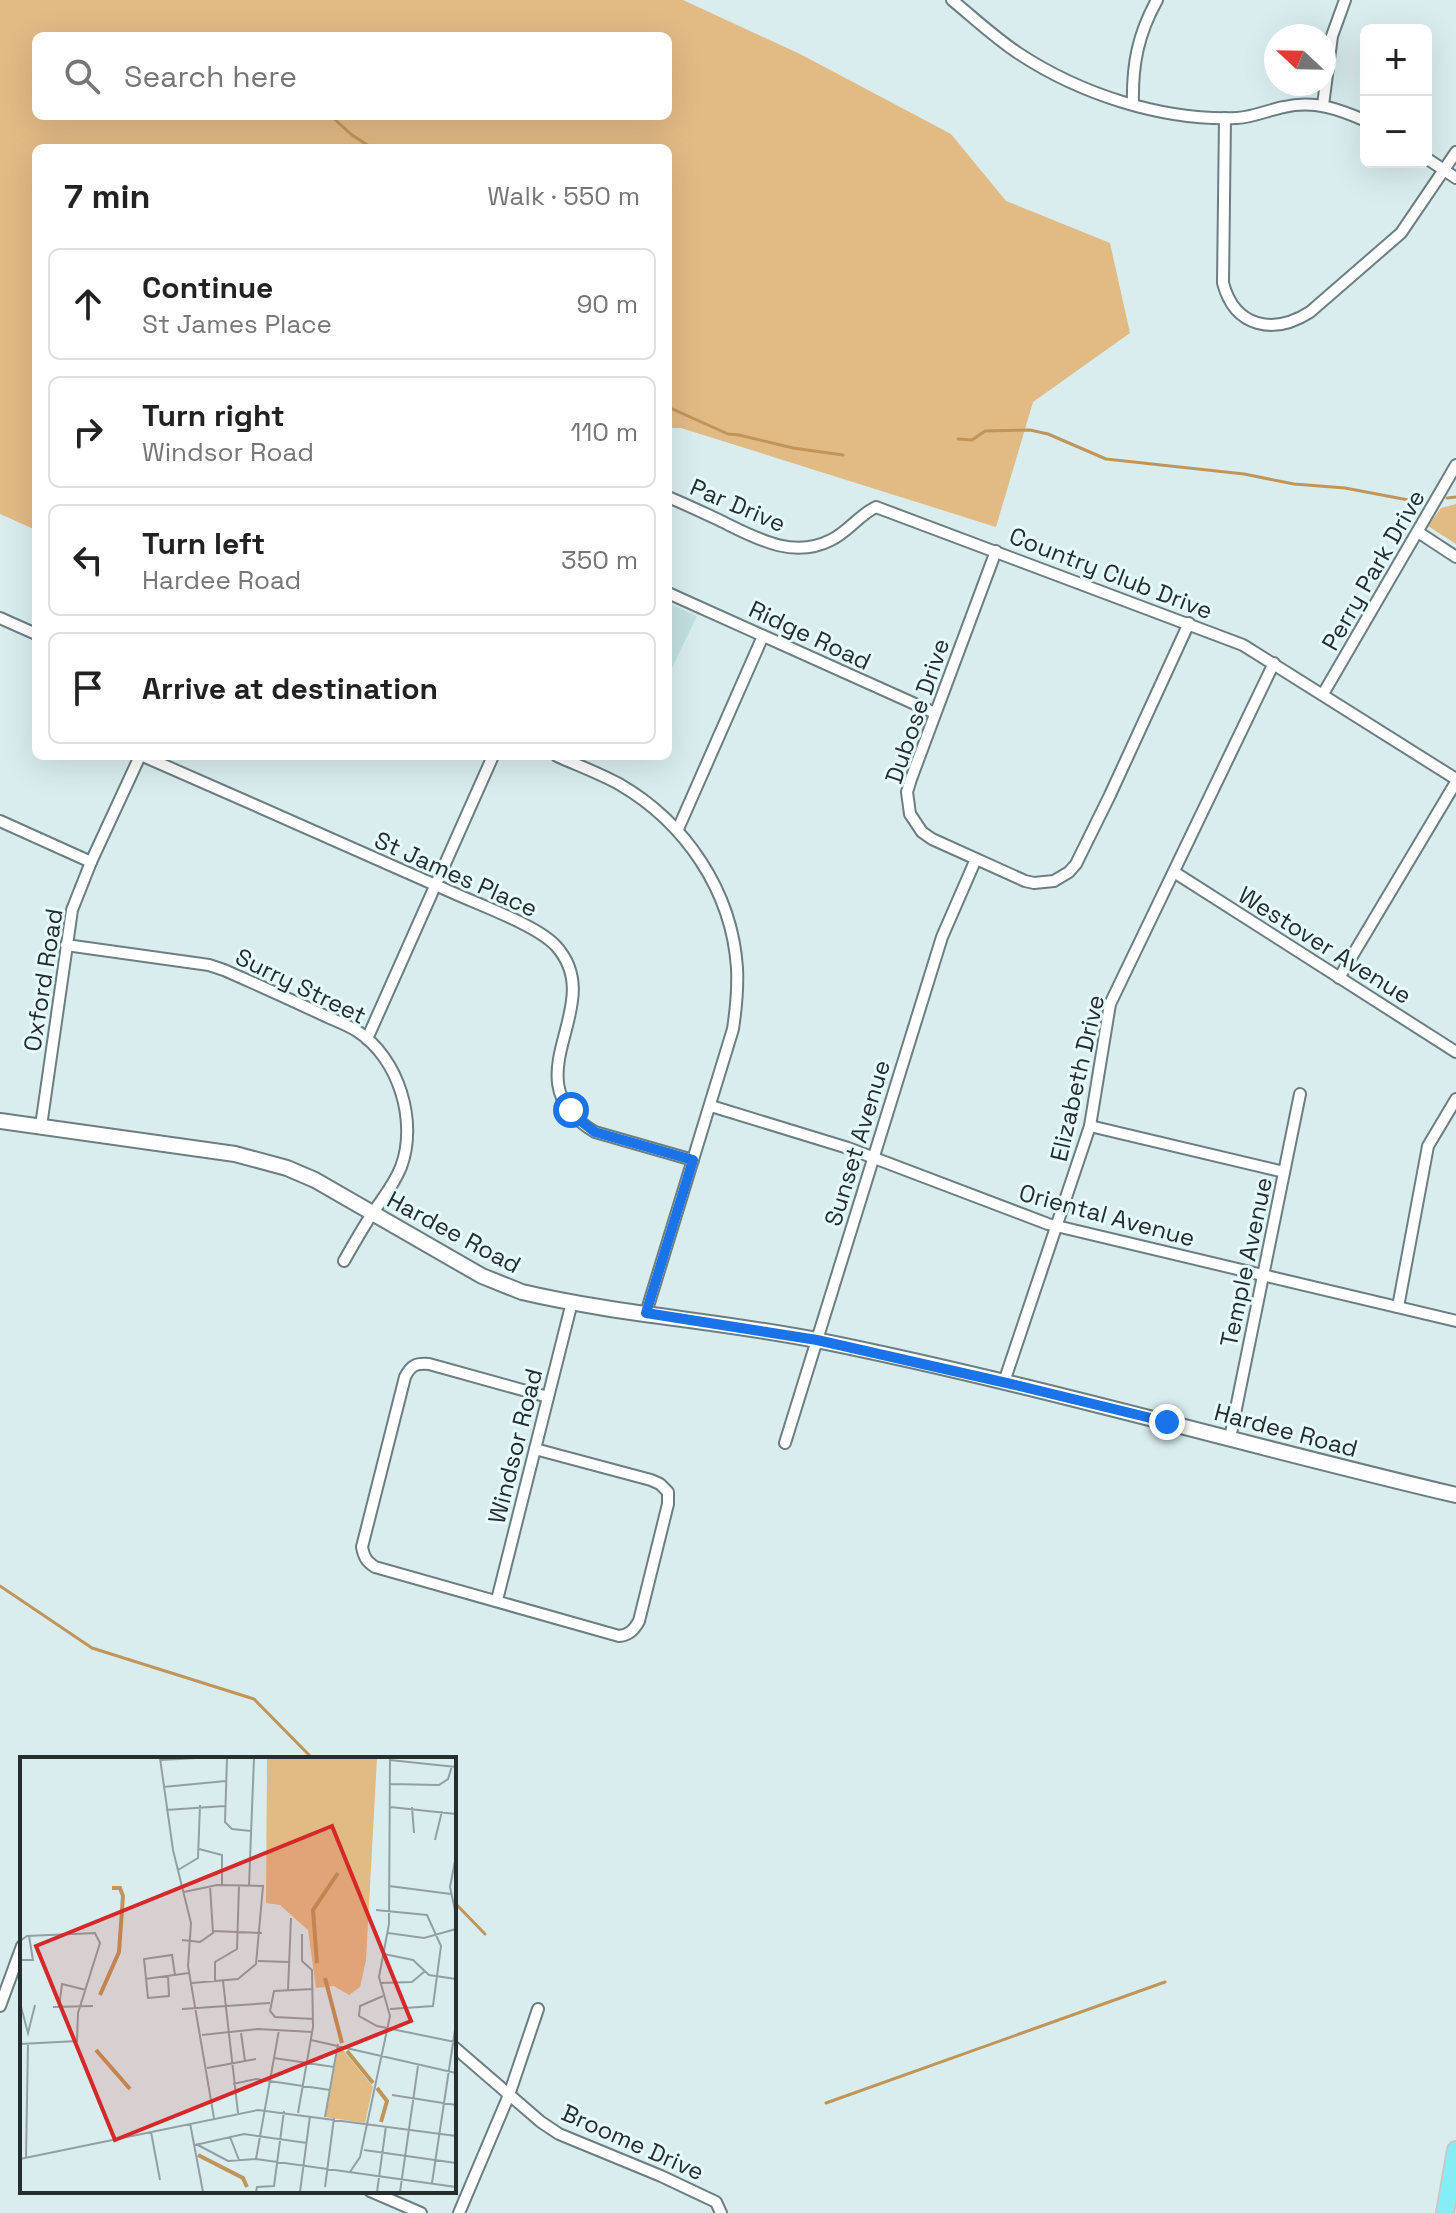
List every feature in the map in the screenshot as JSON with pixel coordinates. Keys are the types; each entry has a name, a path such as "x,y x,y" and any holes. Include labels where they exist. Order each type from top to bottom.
{"main road":[{"path":"1445,2213 1456,2150"}],"street":[{"path":"1133,104 1135,53 1157,0"},
{"path":"1323,105 1332,36 1345,0"},
{"path":"954,1 993,36 1040,66 1095,92 1133,104 1167,112 1225,118 1259,115 1294,105 1323,105 1360,119"},
{"path":"1225,118 1223,283 1237,311 1265,325 1296,321 1310,312 1386,247 1401,233 1456,152"},
{"path":"1432,162 1456,178"},
{"name":"Perry Park Drive","path":"1323,694 1456,465"},
{"name":"Par Drive","path":"672,499 762,540 797,548 832,540 876,507"},
{"name":"Country Club Drive","path":"876,507 1243,645 1456,781"},
{"path":"1418,532 1456,557"},
{"name":"Dubose Drive","path":"996,551 907,792 910,814 922,832 1025,881 1054,881 1069,872 1085,849 1189,623"},
{"name":"Ridge Road","path":"672,595 935,713"},
{"path":"0,618 32,632"},
{"path":"678,829 763,636"},
{"name":"Elizabeth Drive","path":"1004,1382 1090,1126 1110,1004 1274,663"},
{"name":"Oxford Road","path":"41,1126 74,902 139,760"},
{"name":"St James Place","path":"150,760 545,936 563,954 573,977 574,1003 560,1049 557,1072 563,1096 576,1117 595,1132 693,1160"},
{"path":"367,1039 491,760"},
{"path":"566,760 615,782 678,829 718,894 732,936 737,968 733,1029 646,1313"},
{"path":"1339,978 1456,781"},
{"path":"0,821 91,862"},
{"name":"Sunset Avenue","path":"785,1443 942,937 976,859"},
{"name":"Westover Avenue","path":"1174,872 1456,1052"},
{"name":"Surry Street","path":"66,945 209,965 357,1031 367,1039 398,1083 407,1126 406,1151 388,1193 344,1261"},
{"name":"Temple Avenue","path":"1230,1438 1300,1094"},
{"path":"1398,1307 1428,1146 1456,1099"},
{"name":"Oriental Avenue","path":"711,1106 874,1157 1058,1227 1456,1321"},
{"name":"Hardee Road","path":"0,1121 256,1158 307,1176 502,1285 522,1292 817,1340 1004,1382 1456,1495"},
{"path":"1090,1126 1284,1172"},
{"name":"Windsor Road","path":"497,1600 572,1302"},
{"path":"535,1449 651,1480 668,1492 668,1504 639,1621 634,1630 625,1635 619,1636 366,1562 362,1547 410,1367 419,1363 429,1364 548,1397"},
{"path":"0,2006 20,1951"},
{"path":"459,2213 509,2095 538,2009"},
{"name":"Broome Drive","path":"456,2049 559,2134 716,2202 721,2213"},
{"path":"375,2193 421,2213"}],"shaded area":[{"path":"0,0 683,0 800,54 951,134 1006,201 1110,243 1130,333 1033,402 996,527 681,428 672,428 672,144 32,144 32,528 0,514"},
{"path":"1456,504 1456,544 1428,526 1441,508"},
{"path":"672,605 697,616 672,668"}],"waterway":[{"path":"335,120 366,144"},
{"path":"672,409 728,434 843,455"},
{"path":"958,439 972,440 985,431 1030,430 1048,434 1106,459 1244,474 1419,502"},
{"path":"1447,498 1456,497"},
{"path":"0,1586 92,1648 254,1699 311,1757"},
{"path":"456,1904 485,1934"},
{"path":"826,2103 1165,1982"}],"route":[{"path":"571,1110 595,1132 693,1160 646,1313 817,1340 1167,1422"}]}
